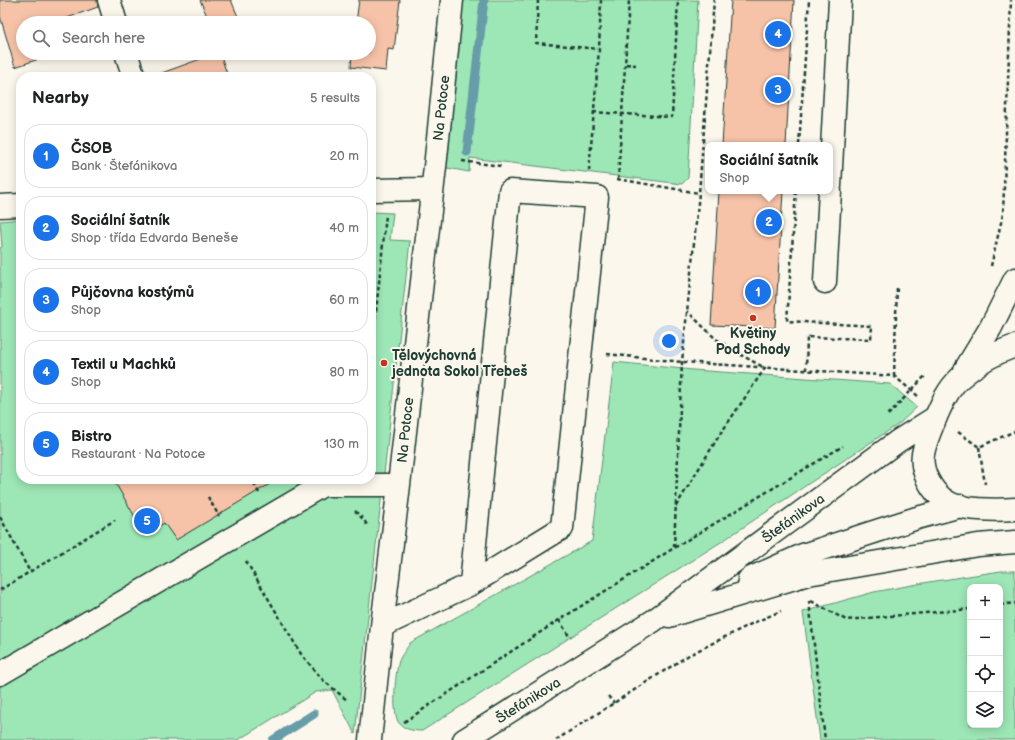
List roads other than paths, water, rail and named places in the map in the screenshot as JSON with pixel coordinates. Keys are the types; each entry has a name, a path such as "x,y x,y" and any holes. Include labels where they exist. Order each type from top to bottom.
{"street":[{"path":"109,0 114,16"},
{"name":"Na Potoce","path":"370,740 452,0"},
{"path":"832,142 840,0"},
{"path":"128,60 132,72"},
{"path":"376,190 432,189"},
{"path":"382,626 471,584 562,528 596,197 510,191 471,584"},
{"path":"825,282 830,194"},
{"path":"0,206 16,205"},
{"path":"1015,279 991,327 959,379 946,396 936,417 922,455 926,477 932,488 947,502 961,506 996,510 1015,509"},
{"path":"959,379 981,361 1000,350 1015,346"},
{"name":"Štefánikova","path":"464,740 652,621 898,442 936,417"},
{"path":"0,674 323,485 399,485"},
{"name":"Štefánikova","path":"652,621 803,555 917,518 961,506"},
{"path":"652,621 808,574 978,545 1015,542"}],"waterway":[{"path":"467,152 484,0"},
{"path":"273,740 314,714"}],"place":[{"name":"Textil u Machků","path":"778,34"},
{"name":"Půjčovna kostýmů","path":"778,90"},
{"name":"Sociální šatník","path":"769,222"},
{"name":"ČSOB","path":"758,292"},
{"name":"Květiny Pod Schody","path":"753,318"},
{"name":"Tělovýchovná jednota Sokol Třebeš","path":"384,363"},
{"name":"Bistro","path":"147,521"}]}
